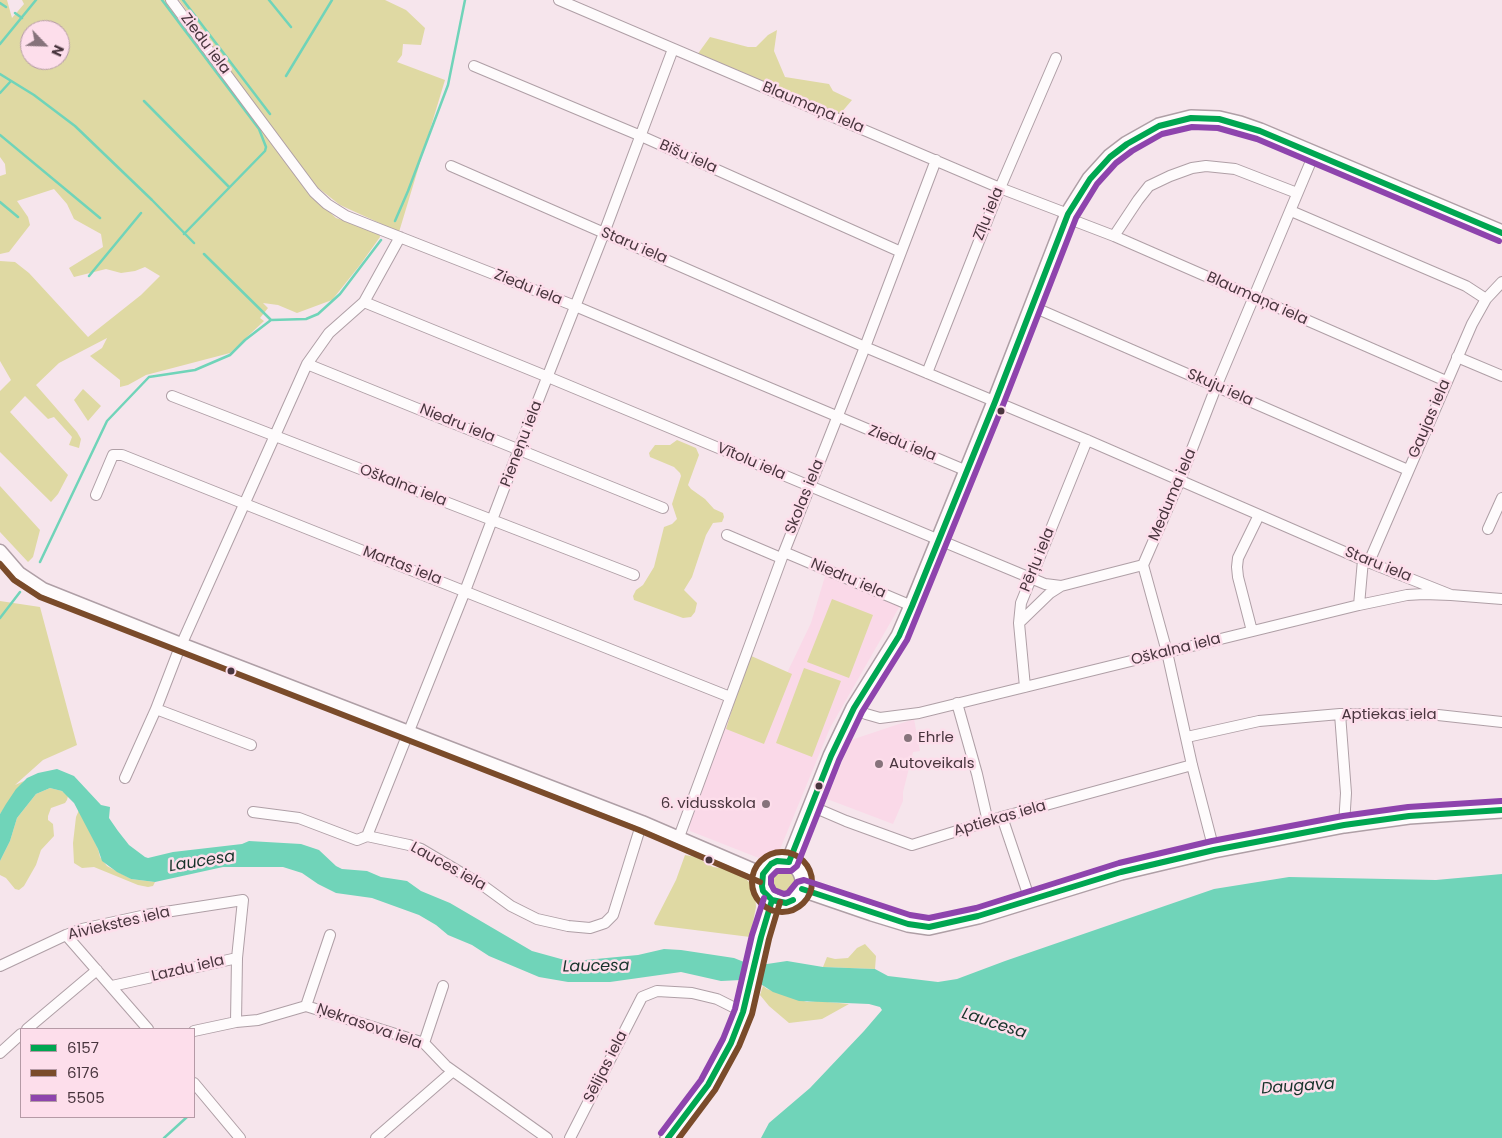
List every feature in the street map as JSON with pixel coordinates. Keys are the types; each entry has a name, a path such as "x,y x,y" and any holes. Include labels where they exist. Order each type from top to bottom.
{"main road":[{"path":"789,862 832,756 854,708 899,636 912,606 995,402 1067,216 1090,179 1110,157 1127,144 1160,126 1192,118 1219,119 1260,131 1502,233"},
{"path":"802,889 908,924 929,927 955,922 1121,872 1214,850 1344,825 1410,816 1502,810"},
{"path":"777,861 789,862 795,865 803,876 802,889 793,900 779,903 763,892 761,880 771,864 777,861"},
{"path":"668,1138 689,1112 718,1069 743,1012 772,900"}],"street":[{"name":"Ziedu iela","path":"171,0 314,192 327,204 346,216 576,306 837,418 967,471"},
{"name":"Blaumaņa iela","path":"559,0 1114,236 1446,381"},
{"name":"Pieneņu iela","path":"367,836 576,306 673,49"},
{"name":"Zīļu iela","path":"927,372 1000,188 1056,58"},
{"name":"Bišu iela","path":"474,66 641,136 901,252"},
{"name":"Meduma iela","path":"1143,565 1180,480 1216,386 1314,154"},
{"name":"Skolas iela","path":"679,837 782,555 936,160"},
{"name":"Staru iela","path":"451,166 1366,561 1451,594"},
{"path":"1114,236 1149,186 1192,168 1206,166 1236,169 1297,193"},
{"path":"1291,211 1466,286 1486,299"},
{"path":"125,778 156,709 181,644 307,364 329,333 364,302 400,237"},
{"name":"Gaujas iela","path":"1359,605 1366,561 1472,324 1486,299 1502,282"},
{"name":"Vītolu iela","path":"364,302 1045,584 1061,586 1143,565"},
{"name":"Skuju iela","path":"1032,306 1408,470"},
{"path":"1457,357 1502,376"},
{"name":"Niedru iela","path":"307,364 663,508"},
{"name":"Oškalna iela","path":"172,396 634,575"},
{"name":"Pērļu iela","path":"1025,687 1019,623 1020,603 1087,440"},
{"name":"Martas iela","path":"96,495 113,456 117,454 730,697"},
{"path":"1488,529 1502,498"},
{"path":"1252,631 1237,567 1238,558 1259,515"},
{"name":"Niedru iela","path":"727,535 912,606"},
{"path":"0,551 19,573 43,588 181,644 642,822 763,874"},
{"path":"1143,565 1167,652 1192,765 1214,850"},
{"path":"1019,623 1050,592 1061,586"},
{"name":"Oškalna iela","path":"854,708 874,717 887,718 919,713 1359,605 1407,596 1451,594 1502,598"},
{"path":"957,703 988,822"},
{"path":"156,709 251,745"},
{"path":"1340,714 1346,792 1344,825"},
{"name":"Aptiekas iela","path":"1187,737 1259,722 1340,714 1438,715 1502,722"},
{"name":"Aptiekas iela","path":"811,806 912,845 1002,817 1192,765"},
{"name":"Lauces iela","path":"252,812 299,818 357,840 367,836 408,844 421,849 485,887 511,906 538,919 568,926 590,928 609,920 613,915 642,822"},
{"path":"1002,817 1030,900"},
{"name":"Aiviekstes iela","path":"0,966 82,929 146,915 243,900"},
{"name":"Lazdu iela","path":"112,986 237,958 243,900"},
{"path":"306,1006 330,934"},
{"path":"66,935 147,1028"},
{"path":"236,1022 237,958"},
{"path":"28,1028 96,970"},
{"path":"424,1043 443,986"},
{"name":"Sēlijas iela","path":"570,1138 642,997 657,991 692,993 718,999 743,1012"},
{"name":"Ņekrasova iela","path":"195,1031 236,1022 258,1020 306,1006 424,1043 453,1071 547,1138"},
{"path":"0,1052 20,1035"},
{"path":"376,1138 453,1071"},
{"path":"195,1084 240,1138"}],"shaded area":[{"path":"0,0 7,0 12,18 24,4 22,0 167,0 283,155 306,190 336,218 379,232 380,237 332,300 297,313 278,305 263,303 268,308 260,318 264,321 230,353 146,375 128,385 120,387 120,380 90,356 102,348 107,338 59,363 36,385 77,432 81,439 79,448 69,445 72,437 54,417 48,419 25,396 10,412 68,475 58,494 51,502 0,452 0,391 11,380 0,361 0,261 15,262 29,273 88,337 141,295 160,276 145,267 121,273 106,269 74,277 69,268 103,247 101,234 74,219 67,204 54,189 17,201 28,217 30,225 9,252 0,254 0,176 6,174 5,164 0,157"},
{"path":"179,0 385,0 406,10 425,28 421,45 403,44 402,55 397,62 445,80 399,232 340,205 312,183"},
{"path":"777,30 774,51 785,77 829,84 833,91 852,100 840,114 697,55 710,37 748,47 756,47 768,35"},
{"path":"83,389 101,406 88,421 74,400"},
{"path":"677,440 696,448 699,455 688,485 714,509 723,513 724,517 722,522 713,523 706,535 692,577 684,590 697,603 695,612 691,617 683,618 634,600 633,596 636,590 643,585 654,567 664,527 672,524 677,519 672,504 681,476 680,473 674,467 650,457 649,453 655,445 670,445"},
{"path":"0,486 40,530 33,557 28,562 0,532"},
{"path":"826,573 901,604 830,728 776,859 769,862 690,831 690,821 751,658 787,673 811,623"},
{"path":"832,599 873,615 849,678 807,662"},
{"path":"0,601 40,607 77,745 43,760 15,785 24,781 0,814"},
{"path":"749,655 792,674 764,744 726,729"},
{"path":"804,668 841,681 812,757 776,743"},
{"path":"914,719 920,751 913,752 903,792 903,801 893,824 827,799 851,740"},
{"path":"50,788 62,791 68,796 67,800 65,803 51,808 48,820 53,824 54,836 41,850 36,865 24,886 19,890 15,889 6,878 0,875 0,861 10,841 17,818 36,794"},
{"path":"79,810 100,857 107,866 131,879 155,882 153,886 138,885 94,867 82,868 74,863 73,843 76,817"},
{"path":"685,855 696,857 713,867 729,869 751,884 755,892 756,907 750,937 655,925 654,923 676,880"},
{"path":"782,867 788,868 796,876 796,888 788,896 782,897 776,896 768,888 767,882 768,876 776,868"},
{"path":"865,944 876,956 875,969 823,967 827,957 835,959 848,958 857,948"},
{"path":"763,986 807,1002 849,1004 822,1019 789,1023 769,1006 760,995"}],"water":[{"path":"57,769 74,776 101,805 110,807 109,818 118,831 129,845 145,857 242,844 249,841 301,844 319,850 336,866 342,869 367,871 381,877 407,881 421,891 450,903 532,951 575,961 638,955 664,949 734,958 744,962 767,964 787,961 823,967 875,969 888,976 938,982 957,979 1214,889 1289,877 1436,880 1502,874 1502,1138 761,1138 769,1123 810,1088 864,1031 882,1010 880,1007 869,1004 799,1001 773,992 759,983 741,980 721,981 681,972 610,982 568,982 539,977 489,956 472,945 448,935 419,915 372,898 336,893 302,873 283,867 223,867 155,882 131,879 102,861 98,849 74,803 62,791 50,788 36,794 17,818 10,841 0,861 0,814 6,804 16,789 27,778 38,773"}],"waterway":[{"path":"0,44 36,0"},
{"path":"162,0 259,129 266,147 265,151 184,234"},
{"path":"183,0 270,114"},
{"path":"269,0 291,27"},
{"path":"286,76 332,0"},
{"path":"395,221 448,85 465,0"},
{"path":"0,3 6,7"},
{"path":"15,13 22,18"},
{"path":"0,74 34,95 75,126 194,243"},
{"path":"0,93 11,81"},
{"path":"144,101 229,187"},
{"path":"0,135 100,218"},
{"path":"0,202 18,217"},
{"path":"89,276 141,213"},
{"path":"40,562 107,421 149,377 195,370 230,355 245,340 271,320 306,319 318,314 340,294 381,240"},
{"path":"204,254 271,320"},
{"path":"0,618 20,592"},
{"path":"164,1138 186,1118"}],"transit line":[{"name":"6157","path":"789,862 831,756 854,708 899,636 912,606 995,402 1068,214 1090,179 1110,157 1127,144 1159,126 1191,118 1219,119 1260,131 1502,233"},
{"name":"5505","path":"1499,241 1257,139 1218,128 1192,127 1162,134 1132,151 1116,163 1097,184 1076,218 1003,405 907,640 862,712 839,760 797,866 791,871 777,871 771,877 771,884 774,890 784,894 788,893 797,882 804,880 910,915 929,918 976,908 1119,863 1212,841 1343,816 1408,807 1501,801"},
{"name":"6176","path":"0,564 14,580 40,597 639,830 760,882"},
{"name":"6157","path":"802,889 908,924 929,927 978,916 1121,872 1214,850 1344,825 1409,816 1502,810"},
{"name":"6176","path":"782,852 799,857 807,865 812,882 807,899 799,907 782,912 765,907 757,899 752,882 757,865 765,857 782,852"},
{"name":"6157","path":"789,862 777,861 771,864 763,874 762,886 763,891 772,900 786,903 793,900"},
{"name":"5505","path":"661,1133 701,1080 723,1039 735,1009 752,935 764,898"},
{"name":"6157","path":"668,1138 708,1085 731,1043 743,1012 772,900"},
{"name":"6176","path":"679,1138 715,1090 739,1046 752,1014 769,939 780,902"}],"place":[{"name":"Ehrle","path":"908,738"},
{"name":"Autoveikals","path":"879,764"},
{"name":"6. vidusskola","path":"766,804"}],"water label":[{"name":"Laucesa","path":"202,862"},
{"name":"Laucesa","path":"596,967"},
{"name":"Laucesa","path":"994,1024"},
{"name":"Daugava","path":"1298,1087"}]}
